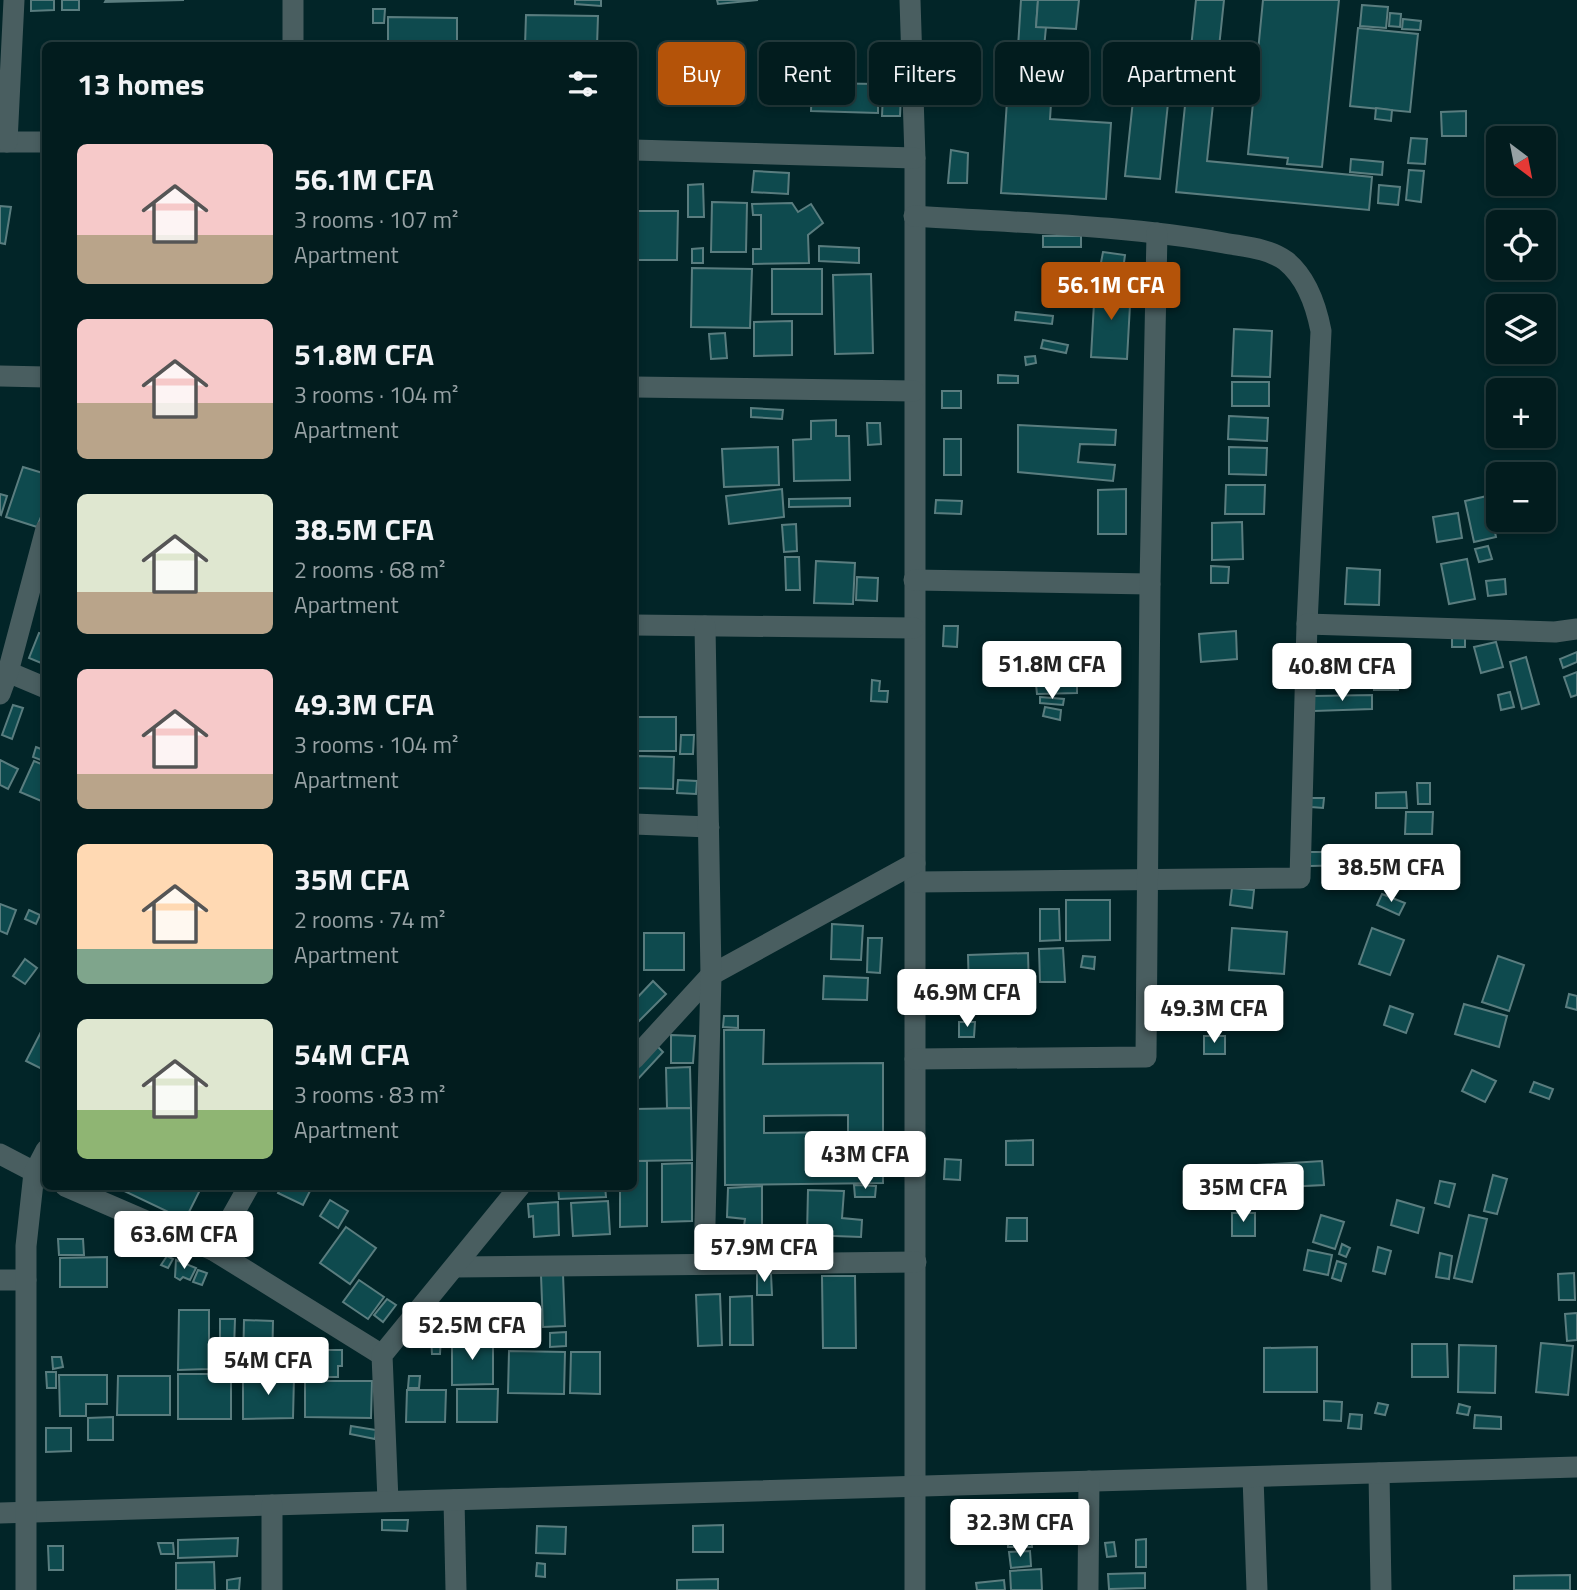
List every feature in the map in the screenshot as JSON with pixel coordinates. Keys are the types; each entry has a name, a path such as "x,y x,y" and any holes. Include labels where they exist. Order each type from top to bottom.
{"street":[{"path":"14,0 4,142 42,142"},
{"path":"293,0 293,42"},
{"path":"910,0 915,158 915,1590"},
{"path":"637,150 915,158"},
{"path":"637,1056 710,975 915,873 1147,880 1300,878 1307,624 1321,331 1317,307 1303,280 1286,261 1266,250 1183,235 914,216"},
{"path":"915,1059 1146,1057 1150,583 1157,233"},
{"path":"0,376 42,377"},
{"path":"637,387 914,391"},
{"path":"0,694 42,544"},
{"path":"914,580 1150,583"},
{"path":"1307,624 1555,632 1577,629"},
{"path":"637,625 914,628"},
{"path":"704,1264 710,975 705,626"},
{"path":"8,672 42,686"},
{"path":"637,824 709,827"},
{"path":"0,1154 40,1176 26,1246 26,1590"},
{"path":"74,1190 213,1250 382,1355"},
{"path":"213,1250 247,1190"},
{"path":"388,1501 382,1355 517,1190"},
{"path":"455,1266 916,1262"},
{"path":"0,1280 26,1280"},
{"path":"0,1513 1577,1467"},
{"path":"1379,1473 1381,1590"},
{"path":"1253,1477 1256,1590"},
{"path":"1088,1481 1088,1590"},
{"path":"454,1500 456,1590"},
{"path":"272,1505 272,1590"}],"building":[{"path":"31,0 54,0 54,10 31,11"},
{"path":"62,0 79,0 79,10 62,10"},
{"path":"106,0 184,0 105,2"},
{"path":"575,0 601,0 601,6 575,4"},
{"path":"717,0 758,0 718,4"},
{"path":"1021,0 1038,0 1036,27 1046,27 1045,42 1018,42"},
{"path":"1038,0 1079,0 1076,29 1036,27"},
{"path":"1196,0 1224,0 1220,42 1192,42"},
{"path":"1263,0 1339,0 1322,167 1287,164 1288,158 1248,154 1253,105 1260,105 1259,42"},
{"path":"1362,5 1388,7 1386,28 1360,26"},
{"path":"373,9 385,9 384,23 373,23"},
{"path":"1390,13 1401,14 1400,27 1389,26"},
{"path":"526,15 598,16 597,42 525,42"},
{"path":"388,17 457,18 457,42 388,42"},
{"path":"1403,19 1421,21 1420,30 1402,29"},
{"path":"1358,28 1418,34 1410,112 1350,106"},
{"path":"855,84 869,84 869,105 878,105 878,113 811,111 811,105 855,105"},
{"path":"882,105 900,105 900,116 882,116"},
{"path":"1007,105 1051,105 1050,119 1111,123 1106,199 1001,193"},
{"path":"1133,105 1168,105 1160,179 1125,176"},
{"path":"1185,105 1213,105 1207,161 1372,177 1369,210 1176,192"},
{"path":"1376,108 1392,110 1391,121 1375,119"},
{"path":"1466,111 1466,136 1442,136 1441,112"},
{"path":"1411,138 1427,139 1425,164 1408,163"},
{"path":"951,150 968,153 967,183 948,183"},
{"path":"1351,159 1383,162 1382,175 1350,172"},
{"path":"1409,170 1424,171 1421,202 1406,200"},
{"path":"754,171 789,173 788,194 752,192"},
{"path":"703,184 704,217 688,217 688,185"},
{"path":"1379,185 1400,187 1398,205 1378,203"},
{"path":"712,202 747,203 746,252 711,252"},
{"path":"792,203 798,212 811,204 823,223 808,235 809,263 753,264 753,249 761,249 761,215 753,215 752,204"},
{"path":"0,206 11,207 5,244 0,243"},
{"path":"637,211 678,211 677,260 637,260"},
{"path":"1043,236 1081,236 1081,247 1043,247"},
{"path":"819,246 859,248 859,263 819,261"},
{"path":"703,248 703,263 692,263 692,249"},
{"path":"1103,252 1125,255 1123,270 1100,268"},
{"path":"692,268 752,269 750,328 691,327"},
{"path":"772,269 822,269 822,314 772,314"},
{"path":"871,274 873,353 835,354 833,275"},
{"path":"1095,285 1131,287 1127,359 1091,357"},
{"path":"1016,312 1053,316 1052,324 1015,320"},
{"path":"792,321 792,355 754,356 754,322"},
{"path":"1234,329 1272,331 1270,377 1232,376"},
{"path":"725,333 727,358 711,359 709,334"},
{"path":"1043,340 1068,345 1066,353 1041,348"},
{"path":"1035,356 1036,363 1026,365 1025,357"},
{"path":"998,375 1018,376 1018,383 998,383"},
{"path":"1232,382 1269,382 1269,406 1232,406"},
{"path":"942,391 961,391 961,408 942,408"},
{"path":"751,408 783,410 782,419 751,417"},
{"path":"1229,416 1268,418 1267,441 1228,439"},
{"path":"836,420 836,436 849,436 850,480 794,481 793,440 811,439 811,421"},
{"path":"867,423 880,423 881,444 868,445"},
{"path":"1018,425 1116,430 1115,445 1080,444 1078,462 1115,465 1113,481 1018,472"},
{"path":"944,439 961,439 961,475 944,475"},
{"path":"778,447 779,485 724,487 722,449"},
{"path":"1229,447 1267,448 1266,475 1229,474"},
{"path":"23,467 42,473 42,514 37,527 6,517"},
{"path":"1226,485 1265,485 1264,514 1225,514"},
{"path":"782,489 784,517 729,524 726,496"},
{"path":"1126,489 1126,534 1098,534 1098,490"},
{"path":"0,494 7,496 1,515 0,514"},
{"path":"1486,496 1486,532 1495,532 1496,537 1474,542 1465,501"},
{"path":"850,498 850,506 789,507 789,499"},
{"path":"936,500 962,501 961,514 935,513"},
{"path":"1458,513 1462,538 1437,542 1433,517"},
{"path":"1242,522 1243,559 1212,560 1212,523"},
{"path":"796,524 797,551 784,552 782,525"},
{"path":"1488,546 1492,559 1479,562 1475,549"},
{"path":"785,557 799,557 800,590 786,590"},
{"path":"1467,559 1475,599 1449,604 1441,564"},
{"path":"816,561 855,563 853,604 814,603"},
{"path":"1211,566 1229,567 1228,583 1211,583"},
{"path":"1347,568 1380,570 1379,605 1345,604"},
{"path":"857,577 878,578 877,601 856,600"},
{"path":"1505,579 1506,594 1488,596 1486,581"},
{"path":"944,626 958,626 957,647 943,646"},
{"path":"1236,631 1237,659 1201,662 1199,634"},
{"path":"39,633 42,634 42,663 29,658"},
{"path":"1452,637 1465,637 1465,647 1452,647"},
{"path":"1496,642 1503,667 1481,673 1474,647"},
{"path":"1330,645 1368,645 1367,687 1329,686"},
{"path":"1577,652 1577,662 1563,668 1560,659"},
{"path":"1526,657 1539,704 1522,709 1510,662"},
{"path":"1374,668 1398,668 1398,690 1374,690"},
{"path":"1577,672 1577,695 1571,697 1564,677"},
{"path":"872,680 880,681 879,691 888,691 887,702 871,701"},
{"path":"1077,683 1077,693 1037,694 1036,684"},
{"path":"1510,692 1514,707 1501,710 1498,695"},
{"path":"1372,695 1372,709 1314,711 1313,696"},
{"path":"1040,697 1064,699 1063,705 1040,703"},
{"path":"13,705 23,708 12,739 2,735"},
{"path":"1045,707 1061,710 1060,720 1043,716"},
{"path":"637,717 676,717 676,751 637,751"},
{"path":"681,735 694,735 693,754 680,754"},
{"path":"36,747 42,749 42,760 33,757"},
{"path":"638,756 674,757 673,789 637,788"},
{"path":"0,760 18,769 8,789 0,785"},
{"path":"34,761 42,764 42,801 20,792"},
{"path":"678,780 697,781 696,794 677,793"},
{"path":"1417,783 1430,783 1430,804 1418,804"},
{"path":"1406,792 1407,808 1376,808 1376,793"},
{"path":"1311,798 1324,798 1323,808 1311,807"},
{"path":"1406,812 1433,812 1432,834 1405,834"},
{"path":"1310,852 1356,852 1356,865 1310,866"},
{"path":"1232,888 1254,890 1252,908 1230,905"},
{"path":"1382,894 1405,903 1399,915 1377,905"},
{"path":"1066,900 1110,900 1110,940 1066,941"},
{"path":"0,904 16,910 7,934 0,931"},
{"path":"1040,909 1059,909 1060,940 1040,941"},
{"path":"29,910 40,915 36,924 25,919"},
{"path":"832,924 863,926 861,960 831,959"},
{"path":"1232,928 1287,932 1284,974 1229,970"},
{"path":"1372,928 1404,940 1390,975 1359,964"},
{"path":"644,933 684,933 684,970 644,970"},
{"path":"868,938 882,938 880,973 867,972"},
{"path":"1063,948 1065,982 1040,982 1039,949"},
{"path":"1028,953 1029,991 969,993 968,955"},
{"path":"1083,956 1095,957 1094,969 1081,967"},
{"path":"1498,956 1524,965 1509,1011 1482,1002"},
{"path":"25,959 37,968 25,984 13,976"},
{"path":"824,976 868,978 867,1000 823,999"},
{"path":"653,981 666,994 637,1023 637,998"},
{"path":"1569,994 1577,996 1577,1010 1566,1007"},
{"path":"1464,1004 1507,1016 1499,1047 1455,1034"},
{"path":"1390,1006 1413,1014 1406,1033 1384,1025"},
{"path":"724,1016 738,1016 738,1028 723,1027"},
{"path":"959,1022 975,1022 974,1037 959,1037"},
{"path":"42,1030 42,1069 26,1061"},
{"path":"724,1030 764,1030 763,1064 883,1063 883,1183 725,1185","holes":["848,1115 848,1132 764,1133 764,1116"]},
{"path":"671,1035 695,1036 693,1063 671,1063"},
{"path":"1204,1036 1225,1036 1225,1054 1204,1054"},
{"path":"655,1044 663,1052 638,1079 637,1065"},
{"path":"690,1067 691,1108 667,1108 666,1068"},
{"path":"1472,1070 1496,1081 1485,1102 1462,1091"},
{"path":"1534,1082 1553,1089 1549,1099 1530,1092"},
{"path":"691,1108 692,1160 637,1161 637,1109"},
{"path":"1033,1140 1033,1165 1006,1165 1006,1141"},
{"path":"945,1159 961,1160 960,1180 944,1179"},
{"path":"637,1161 647,1161 647,1226 620,1227 620,1190 637,1190"},
{"path":"1322,1161 1324,1185 1228,1190 1226,1167"},
{"path":"692,1163 692,1221 662,1222 662,1164"},
{"path":"1493,1175 1507,1179 1497,1214 1484,1211"},
{"path":"1440,1181 1455,1184 1449,1207 1435,1203"},
{"path":"854,1185 876,1186 875,1197 855,1197"},
{"path":"762,1186 762,1226 744,1226 745,1219 727,1217 728,1188"},
{"path":"122,1190 200,1190 185,1220"},
{"path":"280,1190 310,1190 303,1205 278,1193"},
{"path":"558,1190 605,1190 606,1197 559,1199"},
{"path":"808,1190 844,1191 842,1218 862,1220 861,1237 807,1235"},
{"path":"330,1200 348,1211 338,1228 320,1216"},
{"path":"1397,1200 1424,1208 1418,1233 1391,1225"},
{"path":"608,1201 610,1234 573,1236 571,1203"},
{"path":"558,1202 559,1235 534,1237 533,1216 529,1217 528,1204"},
{"path":"194,1213 204,1216 198,1232 188,1229"},
{"path":"1232,1213 1255,1213 1255,1236 1232,1236"},
{"path":"1321,1215 1344,1222 1335,1249 1313,1242"},
{"path":"1469,1215 1487,1219 1472,1282 1454,1278"},
{"path":"1007,1218 1027,1218 1027,1241 1006,1241"},
{"path":"346,1227 376,1248 350,1284 320,1263"},
{"path":"58,1239 83,1239 84,1255 59,1255"},
{"path":"1342,1244 1350,1248 1346,1257 1339,1254"},
{"path":"1378,1247 1391,1251 1385,1274 1373,1271"},
{"path":"1308,1250 1332,1255 1328,1275 1304,1270"},
{"path":"1440,1253 1452,1256 1449,1279 1436,1277"},
{"path":"167,1256 173,1259 168,1268 161,1265"},
{"path":"107,1257 107,1287 60,1287 60,1258"},
{"path":"176,1260 196,1268 190,1280 175,1277"},
{"path":"1337,1261 1346,1264 1341,1281 1332,1278"},
{"path":"198,1270 207,1273 202,1285 193,1282"},
{"path":"757,1272 771,1274 772,1295 757,1295"},
{"path":"1574,1273 1575,1300 1559,1300 1558,1274"},
{"path":"563,1274 565,1326 543,1327 541,1275"},
{"path":"822,1276 855,1276 856,1348 823,1348"},
{"path":"359,1280 384,1297 368,1319 343,1302"},
{"path":"720,1294 722,1345 698,1346 696,1295"},
{"path":"752,1296 753,1345 730,1345 730,1297"},
{"path":"387,1299 396,1305 383,1322 374,1315"},
{"path":"179,1310 209,1310 209,1369 178,1370"},
{"path":"1577,1313 1577,1340 1567,1341 1565,1314"},
{"path":"220,1319 235,1319 234,1349 220,1349"},
{"path":"244,1320 273,1321 272,1368 243,1368"},
{"path":"566,1332 566,1346 550,1347 550,1333"},
{"path":"535,1333 535,1346 509,1347 509,1334"},
{"path":"441,1336 440,1354 432,1354 431,1337"},
{"path":"452,1340 493,1340 493,1384 452,1385"},
{"path":"1541,1343 1573,1346 1568,1395 1536,1392"},
{"path":"1412,1344 1447,1344 1448,1377 1412,1377"},
{"path":"1459,1345 1496,1346 1495,1393 1458,1392"},
{"path":"1317,1347 1317,1392 1264,1392 1264,1348"},
{"path":"303,1350 342,1350 342,1366 338,1366 338,1377 302,1377"},
{"path":"509,1351 565,1352 564,1394 508,1393"},
{"path":"218,1352 235,1352 235,1367 218,1367"},
{"path":"571,1352 600,1352 600,1394 570,1393"},
{"path":"52,1357 61,1357 63,1367 53,1369"},
{"path":"46,1372 56,1372 56,1388 47,1388"},
{"path":"178,1374 231,1374 231,1419 178,1419"},
{"path":"59,1375 107,1375 107,1404 86,1404 86,1416 60,1416"},
{"path":"118,1376 170,1376 170,1415 117,1415"},
{"path":"243,1376 294,1376 293,1418 243,1419"},
{"path":"409,1376 420,1376 419,1388 408,1388"},
{"path":"305,1381 372,1381 371,1418 305,1417"},
{"path":"457,1389 498,1389 497,1422 457,1422"},
{"path":"407,1390 446,1390 445,1422 406,1422"},
{"path":"1324,1401 1342,1402 1341,1421 1324,1420"},
{"path":"1378,1403 1388,1405 1385,1415 1375,1413"},
{"path":"1459,1404 1470,1407 1468,1415 1457,1413"},
{"path":"1350,1414 1362,1415 1361,1429 1348,1428"},
{"path":"1475,1415 1501,1417 1501,1429 1474,1428"},
{"path":"113,1417 113,1440 88,1440 88,1418"},
{"path":"351,1426 376,1430 375,1439 350,1434"},
{"path":"46,1428 71,1428 71,1451 46,1452"},
{"path":"382,1520 408,1520 407,1531 382,1530"},
{"path":"1031,1521 1032,1547 1008,1547 1008,1522"},
{"path":"723,1525 723,1552 693,1552 693,1526"},
{"path":"537,1526 566,1527 565,1554 536,1553"},
{"path":"238,1538 237,1556 178,1558 178,1540"},
{"path":"1146,1539 1146,1567 1136,1567 1136,1540"},
{"path":"1114,1542 1116,1556 1107,1557 1105,1543"},
{"path":"158,1543 173,1543 174,1554 161,1554"},
{"path":"48,1546 63,1546 63,1570 49,1570"},
{"path":"1030,1551 1031,1566 1011,1568 1009,1552"},
{"path":"214,1562 215,1590 176,1590 176,1563"},
{"path":"537,1563 545,1564 545,1577 536,1576"},
{"path":"1041,1569 1042,1590 1011,1590 1010,1571"},
{"path":"1145,1573 1145,1588 1109,1589 1108,1574"},
{"path":"1570,1575 1570,1590 1514,1590 1514,1576"},
{"path":"240,1578 239,1590 227,1590 227,1580"},
{"path":"718,1579 718,1590 677,1590 677,1580"},
{"path":"1004,1580 1005,1590 977,1590 976,1583"}]}
